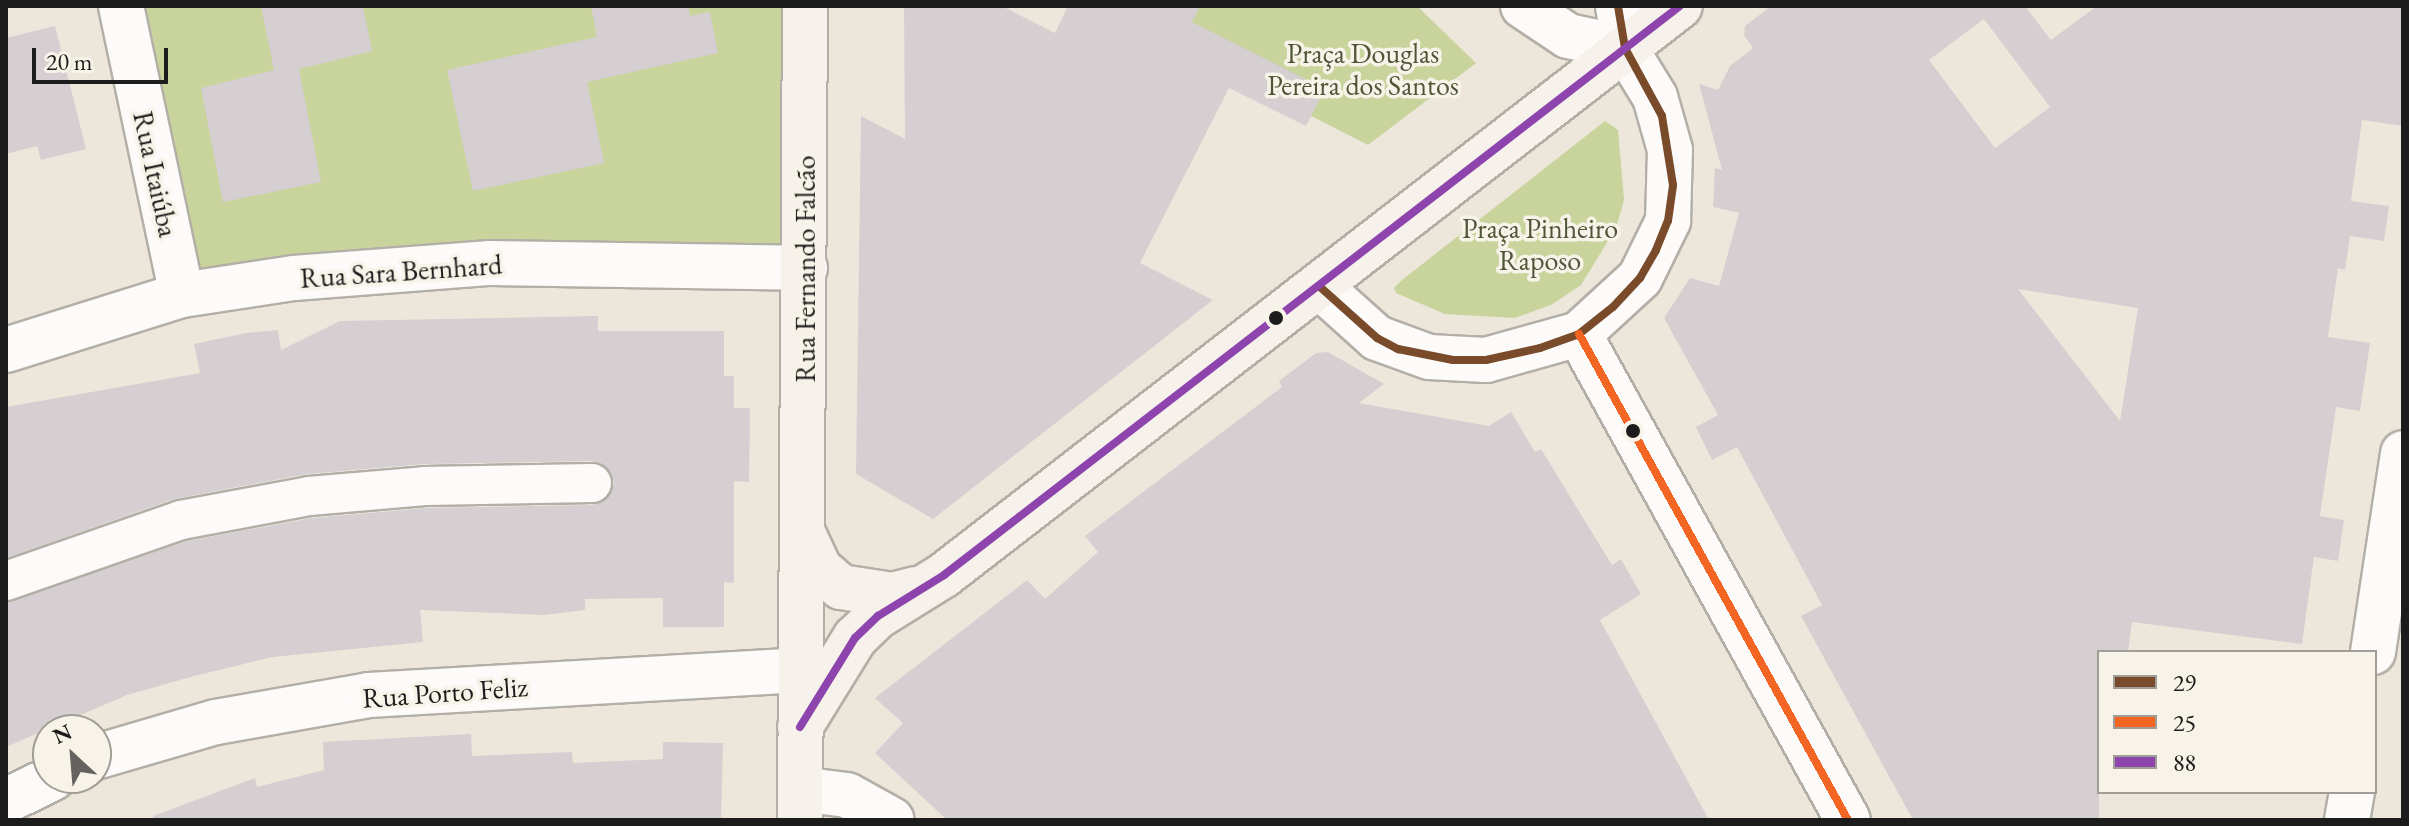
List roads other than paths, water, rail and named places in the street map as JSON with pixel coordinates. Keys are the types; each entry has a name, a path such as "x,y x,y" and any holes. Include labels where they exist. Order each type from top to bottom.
{"main road":[{"name":"Rua Fernando Falcão","path":"800,804 805,6"},
{"path":"800,727 855,638 878,616 944,575 1680,6"},
{"name":"Rua Fernando Falcão","path":"803,533 826,577 853,590 905,593 944,575"}],"street":[{"name":"Rua Itaiúba","path":"121,6 182,295"},
{"path":"1523,6 1568,36 1625,48"},
{"path":"1319,286 1377,338 1429,357 1486,360 1579,334 1640,278 1668,221 1670,150 1655,97 1625,48 1618,6"},
{"name":"Rua Sara Bernhard","path":"6,350 182,295 294,278 490,263 805,268"},
{"path":"1579,334 1848,820"},
{"path":"2373,650 2403,453"},
{"path":"6,581 181,520 309,496 425,486 592,483"},
{"name":"Rua Porto Feliz","path":"112,752 216,722 369,695 800,670"},
{"path":"6,801 32,788"},
{"path":"2347,820 2352,794"},
{"path":"800,804 847,795 892,820"}],"park label":[{"name":"Praça Douglas Pereira dos Santos","path":"1363,69"},
{"name":"Praça Pinheiro Raposo","path":"1540,244"}]}
